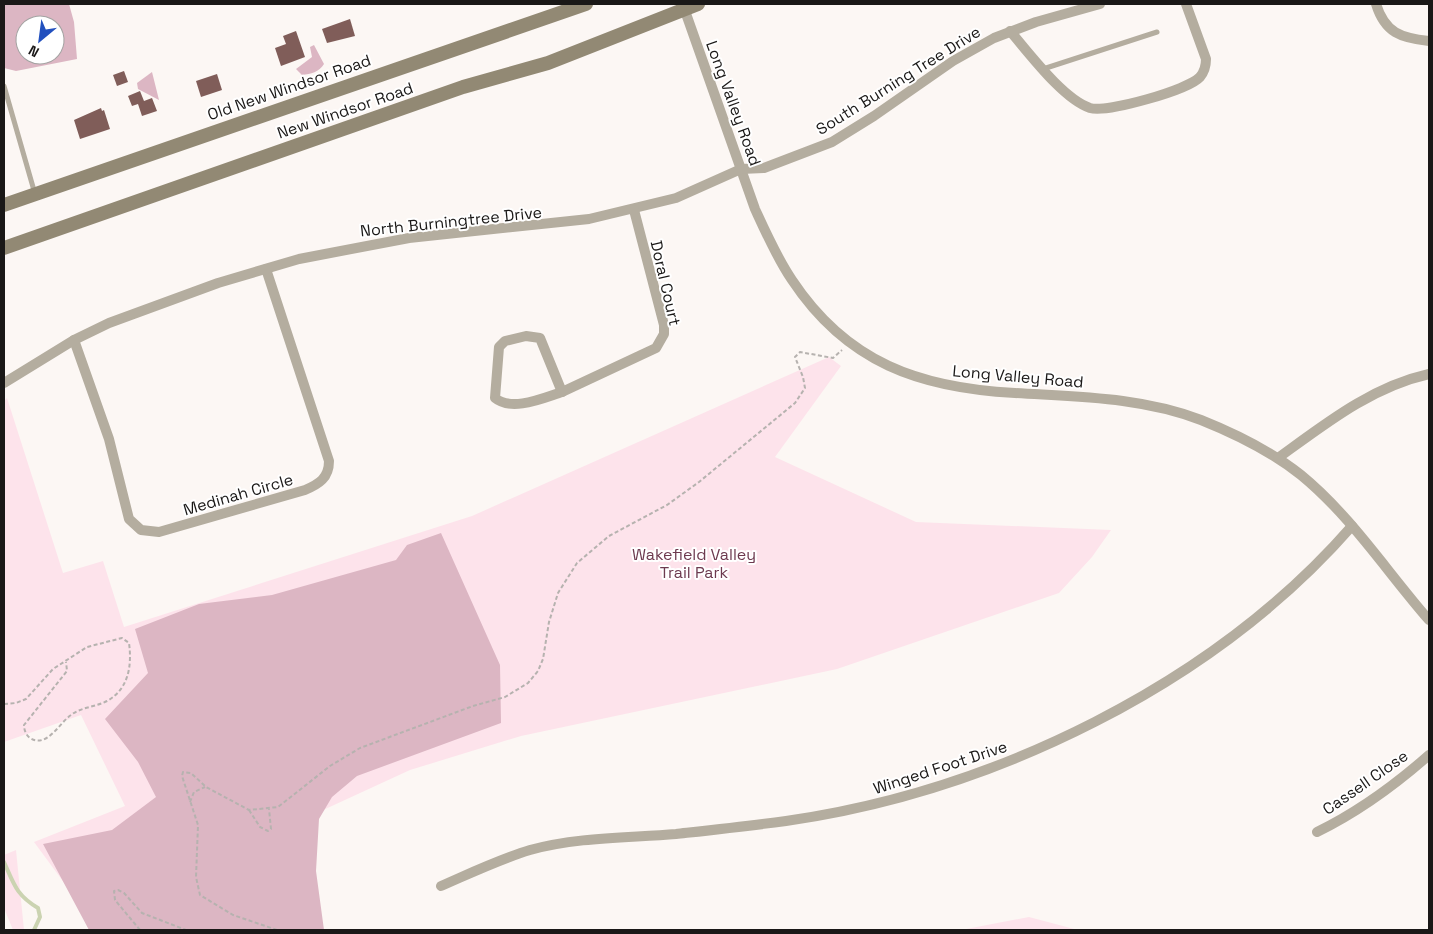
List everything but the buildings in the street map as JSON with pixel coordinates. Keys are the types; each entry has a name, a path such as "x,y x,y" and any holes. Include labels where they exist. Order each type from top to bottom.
{"main road":[{"name":"Old New Windsor Road","path":"4,205 586,4"},
{"name":"New Windsor Road","path":"4,248 462,87 548,62 698,4"}],"street":[{"name":"South Burning Tree Drive","path":"741,169 764,168 832,142 874,116 953,61 1010,31 1100,4"},
{"path":"1010,31 1043,69 1080,102 1096,109 1164,93 1193,83 1206,68 1206,59 1186,4"},
{"path":"1376,4 1380,19 1387,27 1399,34 1429,41"},
{"name":"Long Valley Road","path":"684,8 758,216 792,280 811,305 850,344 908,376 948,386 982,391 1115,400 1177,412 1222,430 1278,458 1308,481 1352,526 1429,620"},
{"name":"North Burningtree Drive","path":"4,383 74,340 109,323 218,283 314,255 436,234 561,224 634,210 676,198 741,169"},
{"name":"Doral Court","path":"562,392 540,338 526,336 501,343 497,356 495,398 500,402 521,403 562,392 656,348 664,334 664,325 634,210"},
{"name":"Medinah Circle","path":"74,340 109,439 129,519 141,530 160,532 305,490 318,485 325,477 329,461 266,269"},
{"path":"1278,458 1327,422 1362,400 1412,378 1429,374"},
{"name":"Winged Foot Drive","path":"441,886 513,856 553,845 738,827 830,814 911,795 1005,763 1087,726 1176,675 1281,596 1321,562 1352,526"},
{"name":"Cassell Close","path":"1317,832 1352,813 1411,771 1429,754"}],"lane":[{"path":"1043,69 1157,32"},
{"path":"4,86 36,194"}],"path":[{"path":"249,810 278,807 330,766 360,748 473,706 505,697 528,683 538,671 543,659 548,622 558,593 578,563 609,536 667,505 699,482 795,403 805,388 795,357 800,352 833,358 850,344"},
{"path":"4,704 16,703 26,699 53,669 87,647 111,640 122,638 129,644 131,671 124,684 107,700 72,714 50,736 41,740 32,740 28,736 24,725 62,680 67,671 66,662"},
{"path":"269,809 271,829 268,831 260,827 249,810 206,787 191,773 183,772 182,776 198,825 196,877 200,895 233,915 277,930"},
{"path":"190,802 194,792 206,787"},
{"path":"140,930 115,900 114,891 118,890 124,893 142,913 186,930"}],"green space":[{"name":"Wakefield Valley Trail Park","path":"829,357 841,366 775,457 916,522 1111,530 1092,557 1059,593 837,669 521,736 410,770 321,811 99,930 34,842 125,806 81,715 4,742 4,401 7,398 63,573 103,561 124,627 472,516"},
{"path":"16,850 24,930 13,930 4,908 4,855"},
{"path":"1029,917 1078,930 961,930"}],"shaded area":[{"path":"4,4 69,4 74,22 77,59 65,61 65,15 15,15 15,65 46,65 16,71 4,68"},
{"path":"314,45 324,64 314,72 302,75 296,69 312,57 310,47"},
{"path":"152,72 159,100 138,89 137,83"},
{"path":"441,533 500,665 501,723 357,776 332,797 319,819 316,871 324,930 89,930 43,844 112,830 156,797 138,762 105,719 148,673 135,629 199,604 272,595 396,560 407,545"}],"waterway":[{"path":"4,862 20,894 38,908 40,917 34,930"}]}
